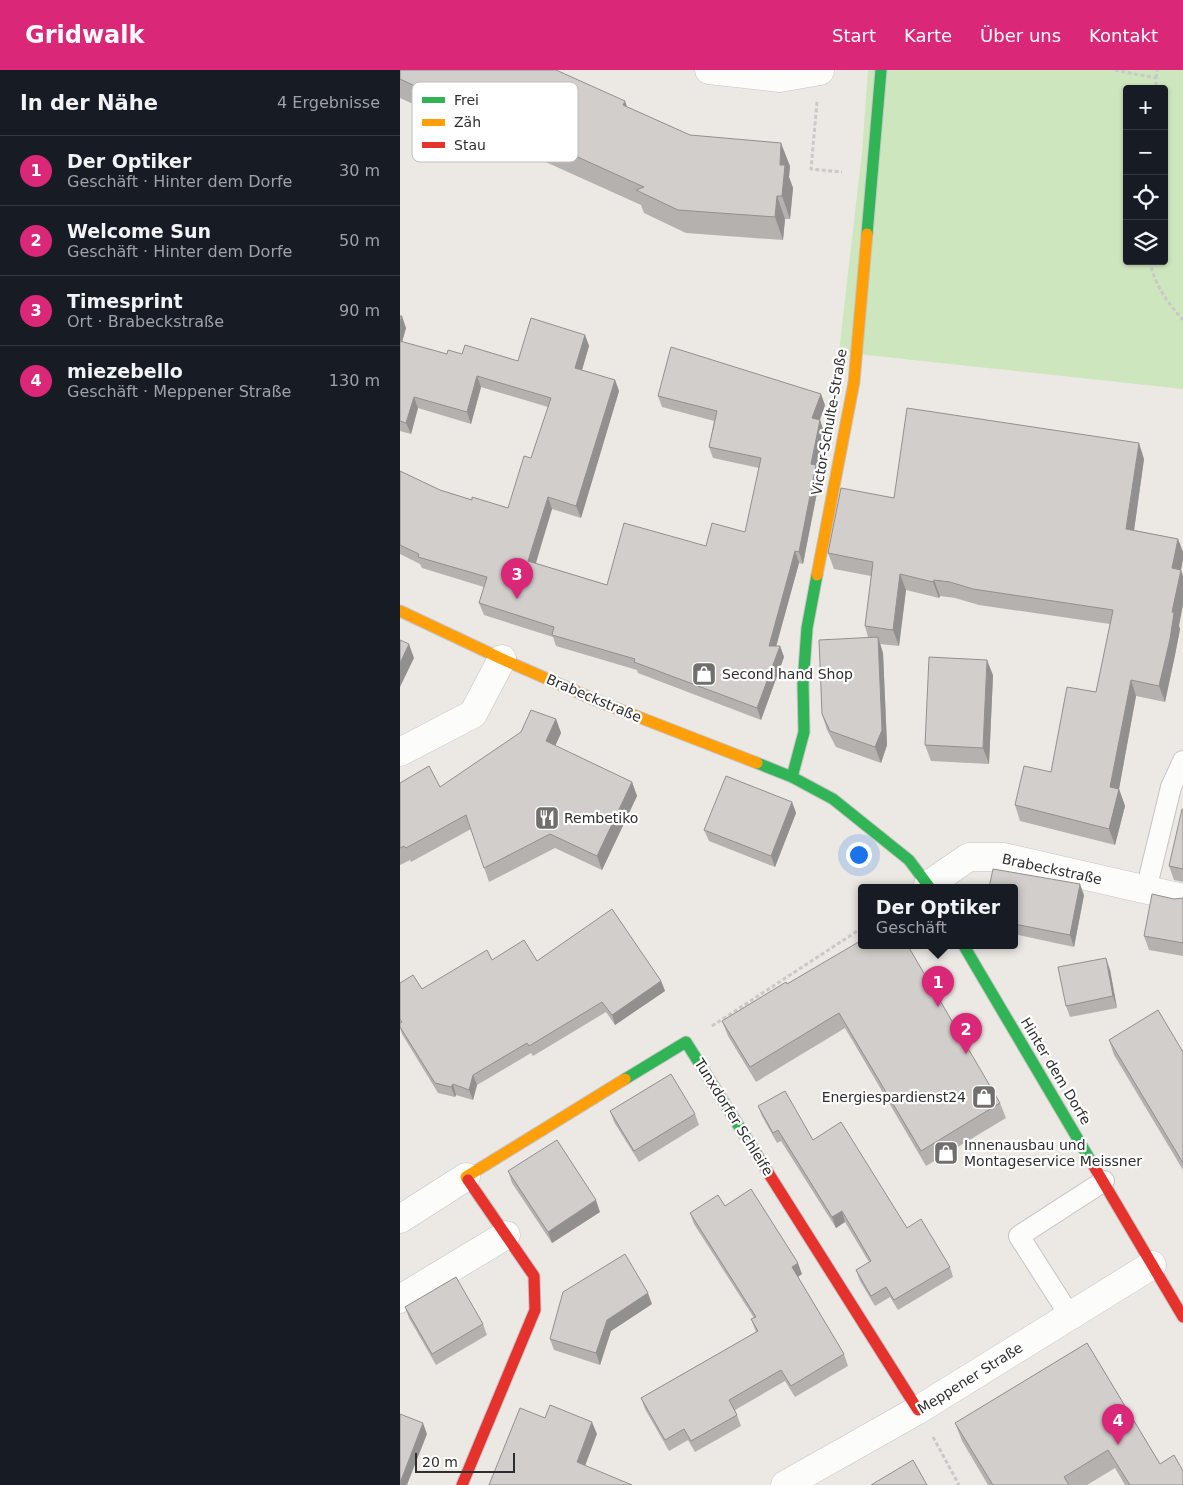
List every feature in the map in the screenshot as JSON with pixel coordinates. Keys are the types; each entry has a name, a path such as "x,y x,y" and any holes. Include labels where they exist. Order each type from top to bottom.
{"street":[{"path":"709,70 780,78 820,71"},
{"name":"Victor-Schulte-Straße","path":"792,777 804,732 803,684 807,628 854,382 881,70"},
{"name":"Brabeckstraße","path":"400,611 600,702 792,777"},
{"path":"400,752 473,714 502,659"},
{"path":"792,777 833,799 909,860 927,884"},
{"name":"Brabeckstraße","path":"933,884 969,857 1003,857 1183,898"},
{"name":"Hinter dem Dorfe","path":"966,949 1183,1317"},
{"path":"400,1219 686,1042"},
{"name":"Tunxdorfer Schleife","path":"686,1042 918,1410"},
{"path":"462,1485 535,1310 534,1276 466,1177"},
{"path":"400,1299 506,1235"},
{"name":"Meppener Straße","path":"785,1485 918,1410 1152,1265"}],"lane":[{"path":"1146,890 1177,788 1183,761"},
{"path":"1070,1316 1019,1236 1104,1182"}],"path":[{"path":"1115,70 1156,78"},
{"path":"1156,85 1157,70"},
{"path":"820,71 811,169 873,174"},
{"path":"1150,265 1151,271 1164,297 1183,320"},
{"path":"686,1042 858,931"},
{"path":"918,1410 959,1485"}],"green space":[{"path":"868,70 1183,70 1183,389 839,352 862,152"}],"building":[{"path":"400,70 556,70 625,101 623,105 690,135 781,143 780,165 785,165 782,196 777,196 775,217 678,210 636,190 644,187 578,157 578,82 412,82 412,85 400,79"},
{"path":"531,318 585,335 575,368 615,380 576,506 548,497 528,561 607,585 624,523 706,546 712,523 745,532 761,458 709,447 717,411 658,396 671,347 821,394 812,418 820,420 811,464 816,465 799,552 795,551 769,646 780,646 757,708 634,662 635,659 552,635 554,627 479,603 487,577 418,557 419,554 400,545 400,471 440,490 508,508 524,456 531,458 551,398 477,376 467,412 414,397 406,423 400,421 400,341 447,354 448,350 462,354 465,345 518,361"},
{"path":"907,408 1139,443 1126,529 1178,539 1172,568 1181,570 1172,612 1174,613 1170,639 1159,686 1131,680 1110,787 1119,789 1109,829 1015,805 1024,766 1051,772 1067,687 1096,692 1113,610 973,589 950,582 934,580 933,582 900,574 893,630 865,626 873,562 828,553 841,488 894,498"},
{"path":"878,637 882,730 875,747 830,731 822,714 819,640"},
{"path":"400,640 409,644 400,663"},
{"path":"929,657 987,660 983,748 925,745"},
{"name":"Rembetiko","path":"531,710 556,719 546,741 632,782 597,856 550,834 484,868 466,815 406,848 404,846 400,848 400,783 429,766 440,787 521,732"},
{"path":"726,776 792,802 771,856 704,830"},
{"path":"1183,809 1183,869 1169,866"},
{"path":"993,869 1080,884 1070,935 1018,925 1018,884 990,884"},
{"path":"1152,894 1174,899 1183,898 1183,943 1144,936"},
{"path":"612,909 661,981 612,1015 602,1002 529,1046 527,1043 473,1075 469,1090 453,1084 451,1087 435,1083 400,1027 402,1022 400,1019 400,983 413,975 422,989 487,950 492,960 524,940 537,961"},
{"path":"858,942 858,949 910,949 1000,1103 921,1151 839,1013 750,1067 722,1021 786,982 787,984"},
{"path":"1106,958 1113,996 1066,1006 1058,967"},
{"path":"1158,1010 1183,1052 1183,1163 1109,1040"},
{"path":"671,1074 695,1114 634,1151 610,1111"},
{"path":"785,1091 813,1140 841,1122 907,1228 921,1219 950,1267 894,1300 886,1287 871,1296 856,1270 871,1261 842,1211 832,1217 778,1130 773,1133 758,1106"},
{"path":"557,1140 596,1200 548,1232 508,1171"},
{"path":"751,1189 798,1263 792,1267 844,1354 791,1386 781,1370 729,1400 737,1415 691,1441 684,1429 665,1440 641,1398 758,1331 751,1319 756,1317 690,1213 718,1195 725,1206"},
{"path":"625,1254 648,1293 607,1320 596,1353 550,1339 563,1292"},
{"path":"456,1277 483,1324 432,1354 405,1307"},
{"path":"1087,1343 1160,1464 1174,1455 1183,1471 1183,1485 1130,1485 1108,1450 1064,1477 1069,1485 993,1485 955,1423"},
{"path":"550,1405 592,1422 577,1462 632,1485 489,1485 520,1408 545,1418"},
{"path":"400,1414 423,1423 400,1483"},
{"path":"913,1460 927,1485 871,1485"}],"traffic: fast":[{"path":"867,234 881,70"},
{"path":"792,777 804,732 803,684 807,628 817,575"},
{"path":"757,763 792,777 833,799 909,860 927,884"},
{"path":"966,949 1092,1163"},
{"path":"625,1079 686,1042 757,1155"}],"traffic: slow":[{"path":"817,575 854,382 867,234"},
{"path":"400,611 600,702 757,763"},
{"path":"468,1180 466,1177 625,1079"}],"traffic: jam":[{"path":"757,1155 918,1410"},
{"path":"1092,1163 1183,1317"},
{"path":"462,1485 535,1310 534,1276 468,1180"}],"place":[{"name":"Timesprint","path":"517,599"},
{"name":"Second hand Shop","path":"704,674"},
{"name":"Rembetiko","path":"547,818"},
{"name":"Der Optiker","path":"938,1007"},
{"name":"Welcome Sun","path":"966,1054"},
{"name":"Energiespardienst24","path":"984,1097"},
{"name":"Innenausbau und Montageservice Meissner","path":"946,1153"},
{"name":"miezebello","path":"1118,1445"}]}
